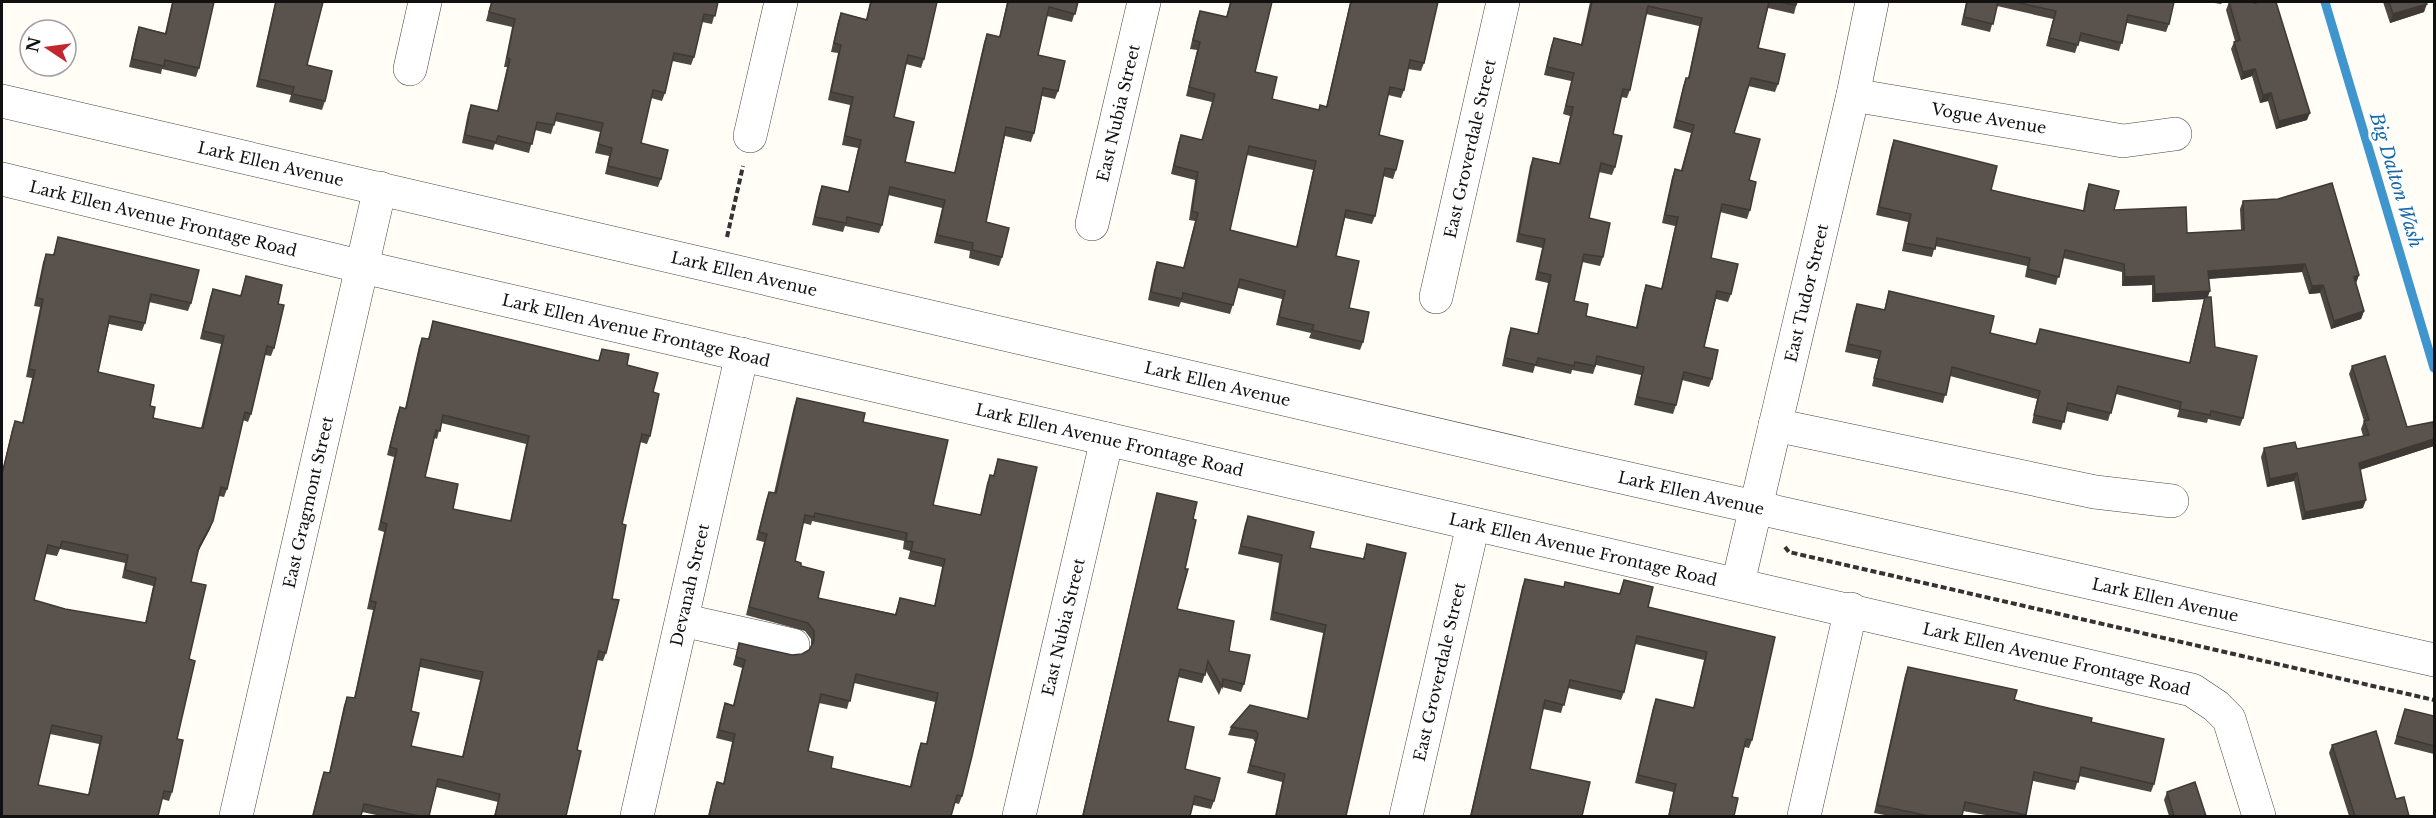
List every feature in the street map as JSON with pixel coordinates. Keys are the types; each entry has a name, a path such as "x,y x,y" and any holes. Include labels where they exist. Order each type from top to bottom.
{"street":[{"path":"410,69 425,2"},
{"path":"750,136 781,2"},
{"name":"East Nubia Street","path":"1092,224 1144,2"},
{"name":"East Groverdale Street","path":"1436,297 1503,2"},
{"name":"East Tudor Street","path":"1738,583 1853,94 1872,2"},
{"name":"Vogue Avenue","path":"1853,94 2123,141 2175,134"},
{"name":"Lark Ellen Avenue","path":"2,101 1756,507 2434,660"},
{"name":"Lark Ellen Avenue Frontage Road","path":"2,178 363,267 1473,525 1851,609 2192,690 2216,706 2229,719 2259,816"},
{"name":"East Gragmont Street","path":"236,816 380,188"},
{"name":"Devanah Street","path":"637,816 742,354"},
{"path":"1776,425 2095,492 2172,501"},
{"name":"East Nubia Street","path":"1019,816 1107,439"},
{"name":"East Groverdale Street","path":"1406,816 1473,525"},
{"path":"1804,816 1851,609"},
{"path":"682,620 793,645"}],"path":[{"path":"721,267 750,136"},
{"path":"1756,507 1789,552 2434,700"}],"building":[{"path":"173,2 214,2 199,68 165,60 164,66 132,59 139,27 166,34"},
{"path":"276,2 323,2 307,65 332,71 325,101 292,94 294,87 259,79"},
{"path":"492,2 718,2 715,16 704,14 694,57 674,53 665,93 653,90 641,143 668,150 661,179 608,166 612,148 598,144 603,123 557,113 554,125 537,122 532,144 498,136 496,142 465,135 471,105 498,111 510,59 507,58 515,19 489,12"},
{"path":"871,2 937,2 924,59 908,55 894,117 914,122 905,162 955,173 987,34 1000,37 1008,2 1078,2 1075,14 1049,7 1038,55 1065,61 1058,91 1043,88 1034,133 1006,127 986,222 1009,228 1002,257 972,250 973,243 937,235 945,200 890,187 882,225 847,217 846,223 815,217 822,186 849,192 861,140 845,136 853,97 831,92 841,45 834,43 841,13 867,20"},
{"path":"1231,2 1272,2 1255,72 1277,77 1272,99 1319,110 1320,105 1327,107 1351,2 1438,2 1424,63 1410,60 1404,90 1390,87 1379,135 1403,141 1396,170 1385,168 1375,216 1346,210 1336,256 1359,261 1349,308 1369,312 1363,342 1312,330 1314,325 1279,317 1285,291 1240,279 1233,305 1183,293 1182,299 1151,292 1157,262 1184,268 1198,213 1192,211 1198,172 1174,166 1181,135 1202,140 1215,94 1189,87 1200,42 1193,40 1200,11 1227,17","holes":["1249,146 1316,161 1297,247 1230,230"]},
{"path":"1592,2 1769,2 1758,48 1785,54 1778,84 1751,78 1734,133 1760,139 1749,180 1756,182 1750,210 1722,204 1711,258 1738,264 1731,294 1717,291 1704,347 1718,350 1712,379 1684,372 1676,405 1637,397 1644,367 1597,356 1595,366 1575,362 1574,366 1538,358 1536,365 1505,358 1511,328 1538,334 1551,275 1538,272 1545,239 1519,234 1533,158 1560,164 1573,107 1566,106 1574,73 1547,67 1554,38 1582,45","holes":["1648,6 1702,18 1689,78 1686,78 1676,120 1694,125 1682,171 1675,169 1665,215 1678,217 1662,289 1646,285 1637,328 1586,316 1588,304 1574,301 1584,254 1603,257 1610,223 1589,218 1601,163 1615,167 1622,136 1613,134 1623,89 1630,90"]},
{"path":"1779,2 1797,2 1796,5"},
{"path":"1967,2 1998,2 1993,24 1964,17"},
{"path":"2015,2 2174,2 2169,24 2128,15 2122,43 2081,33 2078,45 2049,38 2056,11"},
{"path":"2229,2 2276,2 2310,113 2279,121 2271,93 2263,95 2255,69 2243,72 2234,42 2240,40"},
{"path":"2389,2 2426,2 2427,4 2393,14"},
{"path":"1894,140 1997,166 1991,190 2043,202 2084,211 2089,184 2119,191 2114,210 2186,207 2187,233 2244,230 2243,201 2278,199 2332,183 2359,275 2354,277 2364,311 2334,321 2323,285 2312,286 2305,264 2208,271 2210,291 2155,294 2154,276 2125,277 2124,264 2065,250 2059,277 2028,269 2030,258 1937,238 1935,249 1905,243 1911,214 1879,207"},
{"path":"58,237 199,270 191,303 151,294 145,323 110,316 98,372 154,385 150,406 155,407 153,418 199,428 203,428 224,336 203,331 213,289 241,296 246,276 282,285 278,304 284,305 274,348 267,346 251,414 245,412 227,489 221,487 213,521 199,547 191,582 206,585 189,659 195,661 177,739 183,740 172,792 164,791 158,816 2,816 2,474 15,421 23,423 35,370 29,369 43,299 37,298 46,254 54,255","holes":["62,541 128,555 125,570 156,578 146,623 65,609 34,600 48,545 60,548","52,725 102,736 89,795 38,785"]},
{"path":"1889,291 1994,316 1990,333 2036,344 2040,329 2190,363 2205,297 2211,297 2215,347 2257,356 2243,418 2211,411 2210,415 2180,409 2181,402 2118,386 2111,413 2068,403 2064,422 2034,415 2040,391 1952,367 1946,395 1874,378 1881,351 1848,344 1857,304 1885,310"},
{"path":"433,321 599,361 602,349 629,354 627,365 658,373 653,392 659,394 650,436 642,434 622,524 626,525 612,599 619,600 606,653 599,651 577,750 581,751 566,816 495,816 500,794 438,779 429,816 419,816 364,804 361,816 313,816 324,772 330,773 347,697 355,698 376,602 370,601 387,524 381,522 397,449 390,447 400,407 406,409 422,338 429,339","holes":["443,415 529,436 511,521 453,509 458,484 425,477 436,430 440,431","421,659 483,672 463,757 411,746 419,713 411,711"]},
{"path":"2385,356 2407,427 2433,422 2434,439 2359,463 2366,500 2305,512 2297,473 2270,479 2264,448 2295,442 2297,449 2369,435 2364,421 2369,420 2352,366"},
{"path":"797,398 865,413 863,422 948,440 933,505 981,515 990,475 994,476 998,459 1037,467 972,756 962,796 957,795 951,816 709,816 717,782 724,784 735,734 719,730 725,703 734,706 745,660 736,657 739,643 792,655 802,654 809,650 814,641 814,631 808,623 749,607 767,534 759,532 769,492 776,493","holes":["815,513 907,533 906,541 913,542 911,551 945,559 935,606 900,598 896,615 818,598 824,572 801,566 801,563 795,561 805,515 814,517","856,674 938,693 927,744 921,743 911,787 831,768 833,757 808,751 821,694 850,701"]},
{"path":"1157,493 1197,502 1193,519 1196,520 1185,569 1188,569 1177,609 1234,621 1229,651 1250,655 1244,684 1223,679 1222,687 1208,661 1205,675 1180,669 1168,721 1194,727 1185,769 1220,778 1214,801 1195,796 1190,816 1083,816"},
{"path":"1248,516 1314,532 1310,548 1364,559 1367,544 1406,553 1346,816 1276,816 1285,774 1250,765 1258,734 1256,731 1231,727 1250,705 1308,719 1326,625 1273,612 1282,555 1241,546"},
{"path":"1525,579 1564,587 1565,582 1620,594 1624,580 1653,587 1648,607 1775,637 1752,740 1746,739 1732,797 1738,798 1734,816 1669,816 1676,784 1638,775 1656,699 1694,708 1707,652 1637,636 1624,692 1570,680 1564,705 1545,700 1530,769 1590,782 1582,816 1471,816"},
{"path":"1908,667 2017,690 2014,700 2092,718 2091,722 2164,739 2154,784 2081,767 2078,782 2034,772 2026,815 1965,802 1962,816 1929,816 1877,805"},
{"path":"2405,709 2434,716 2434,746 2397,736"},
{"path":"2376,731 2396,799 2404,797 2409,816 2355,816 2332,745"},
{"path":"2195,782 2206,816 2174,816 2167,792"}],"waterway":[{"name":"Big Dalton Wash","path":"2325,2 2434,368"}]}
